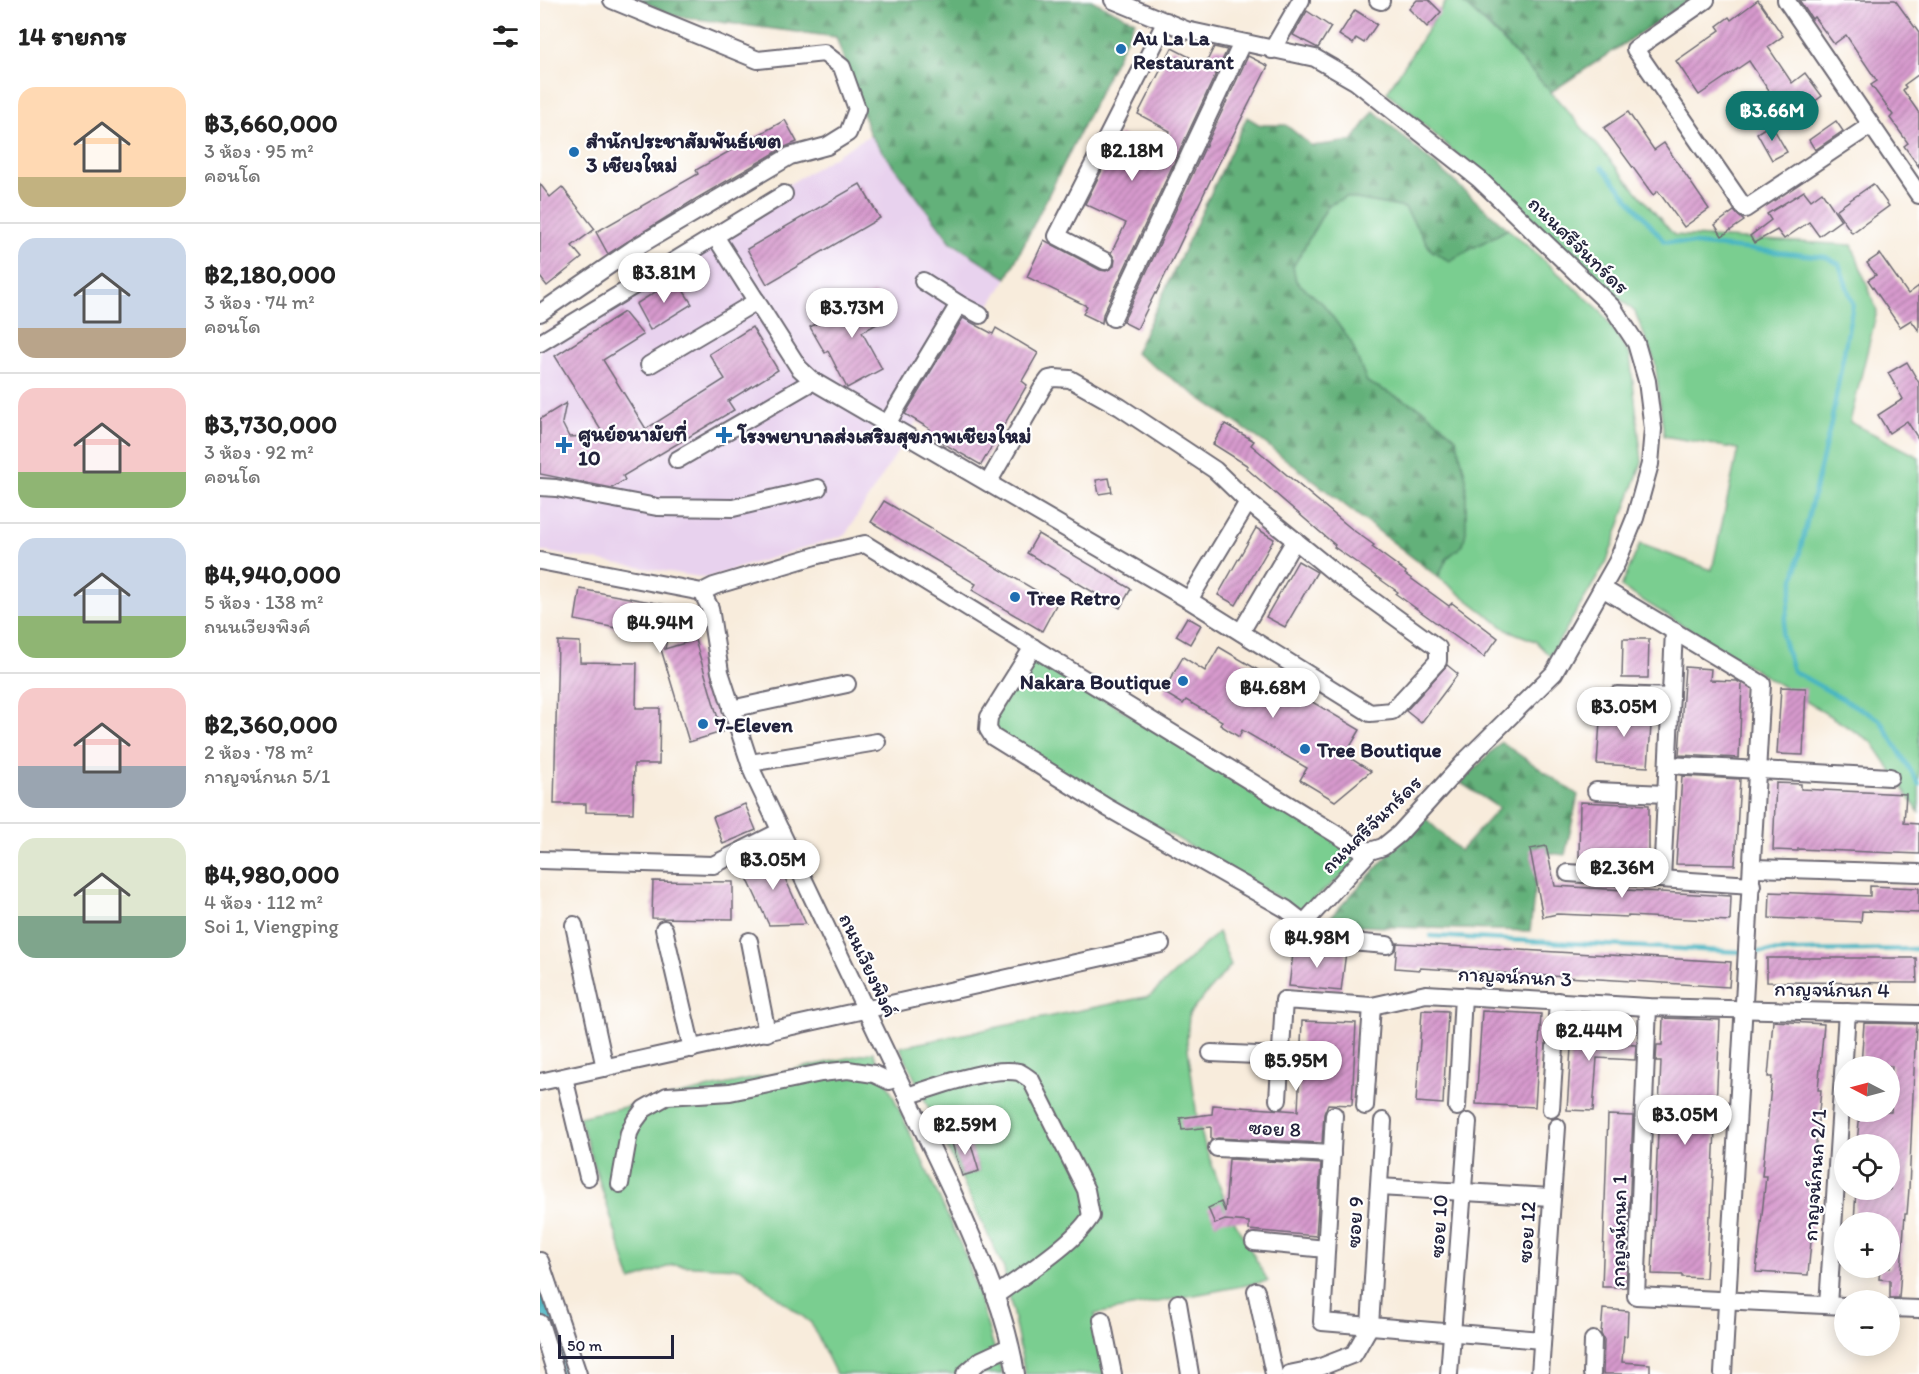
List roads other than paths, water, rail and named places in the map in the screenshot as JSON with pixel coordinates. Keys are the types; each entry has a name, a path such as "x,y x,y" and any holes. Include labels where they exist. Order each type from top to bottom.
{"street":[{"path":"540,313 633,249 790,156 827,146 848,133 857,109 842,67 824,53 758,60 612,0"},
{"name":"ถนนศรีจันทร์ดร","path":"1113,0 1186,30 1315,58 1355,81 1479,179 1613,308 1636,343 1647,381 1653,429 1650,464 1635,518 1617,562 1554,673 1467,759 1399,834 1383,847 1370,851 1304,923"},
{"path":"1272,50 1301,0"},
{"path":"1706,0 1635,49 1745,209 1871,125"},
{"path":"1786,0 1919,195"},
{"path":"1105,261 1057,236 1166,21"},
{"path":"1113,318 1242,43"},
{"path":"540,343 784,194"},
{"path":"716,236 799,368 813,381 887,424 988,483 1189,600 1370,713 1392,711 1438,661 1438,648 1335,573 1248,502 1215,470 1097,393 1070,379 1061,377 1049,379 988,483"},
{"path":"923,281 958,304 980,315"},
{"path":"648,365 757,301"},
{"path":"887,424 958,304"},
{"path":"677,460 813,381"},
{"path":"540,487 657,507 733,508 818,488"},
{"path":"1189,600 1248,502"},
{"path":"1241,632 1295,540"},
{"path":"540,561 702,592 714,586 818,555 865,544 1357,847 1370,851"},
{"path":"1602,588 1762,684 1759,770 1723,1374"},
{"name":"ถนนเวียงพิงค์","path":"702,592 710,608 720,672 750,763 952,1191 995,1296 1016,1374"},
{"path":"1662,879 1674,632"},
{"path":"1033,647 989,717 988,729 993,737 1108,808 1286,909 1304,923 1301,938 1387,945"},
{"path":"731,709 847,684"},
{"path":"1617,695 1671,697"},
{"path":"750,763 877,742"},
{"path":"1668,765 1890,777"},
{"path":"1596,791 1666,794"},
{"path":"540,860 712,864 781,831"},
{"path":"1753,868 1919,873"},
{"path":"1568,873 1752,885"},
{"path":"574,925 605,1068"},
{"path":"664,929 692,1049"},
{"path":"748,941 767,1033"},
{"path":"540,1082 1161,944"},
{"name":"กาญจน์กนก 3","path":"1281,1056 1284,1000 1372,1006 1426,994 1648,1007 1745,1010"},
{"path":"1457,1107 1463,996"},
{"path":"1551,1109 1558,1001"},
{"path":"1365,1106 1372,1006"},
{"name":"กาญจน์กนก 1","path":"1648,1007 1636,1296 1728,1300"},
{"name":"กาญจน์กนก 4","path":"1745,1010 1919,1014"},
{"name":"กาญจน์กนก 2/1","path":"1838,1290 1847,1012"},
{"path":"1211,1053 1281,1056 1278,1100"},
{"path":"620,1184 629,1133 635,1121 644,1109 667,1096 730,1092 821,1072 848,1070 874,1074 889,1081 898,1078"},
{"path":"906,1096 968,1077 1004,1071 1021,1073 1031,1080 1086,1190 1091,1216 1086,1225 1073,1238 995,1296"},
{"path":"564,1077 588,1178"},
{"path":"1334,1115 1322,1322 1542,1340"},
{"name":"ซอย 9","path":"1370,1326 1383,1120"},
{"name":"ซอย 10","path":"1449,1374 1468,1122"},
{"name":"ซอย 12","path":"1540,1374 1557,1127"},
{"name":"ซอย 8","path":"1217,1148 1332,1154"},
{"path":"1379,1187 1551,1197"},
{"path":"1254,1242 1326,1249"},
{"path":"540,1261 578,1374"},
{"path":"1256,1291 1274,1374"},
{"path":"1728,1300 1834,1305"},
{"path":"1178,1303 1190,1374"},
{"path":"1900,1308 1919,1309"},
{"path":"1102,1320 1113,1374"},
{"path":"540,1323 556,1374"},
{"path":"1289,1374 1319,1371 1354,1354 1370,1326"},
{"path":"1592,1374 1593,1340"},
{"path":"965,1374 981,1360 1009,1347"}],"water":[{"path":"540,1272 573,1374 559,1374 558,1371 540,1314"}],"waterway":[{"path":"1602,167 1664,241 1826,257 1839,264 1853,304 1831,423 1782,635 1793,671 1880,720 1919,784"},
{"path":"1431,936 1742,952"},
{"path":"1751,952 1919,949"}],"place":[{"name":"Au La La Restaurant","path":"1121,49"},
{"name":"สำนักประชาสัมพันธ์เขต 3 เชียงใหม่","path":"574,152"},
{"name":"โรงพยาบาลส่งเสริมสุขภาพเชียงใหม่","path":"724,435"},
{"name":"ศูนย์อนามัยที่ 10","path":"564,445"},
{"name":"Tree Retro","path":"1015,597"},
{"name":"Nakara Boutique","path":"1183,681"},
{"name":"7-Eleven","path":"703,724"},
{"name":"Tree Boutique","path":"1305,749"}]}
